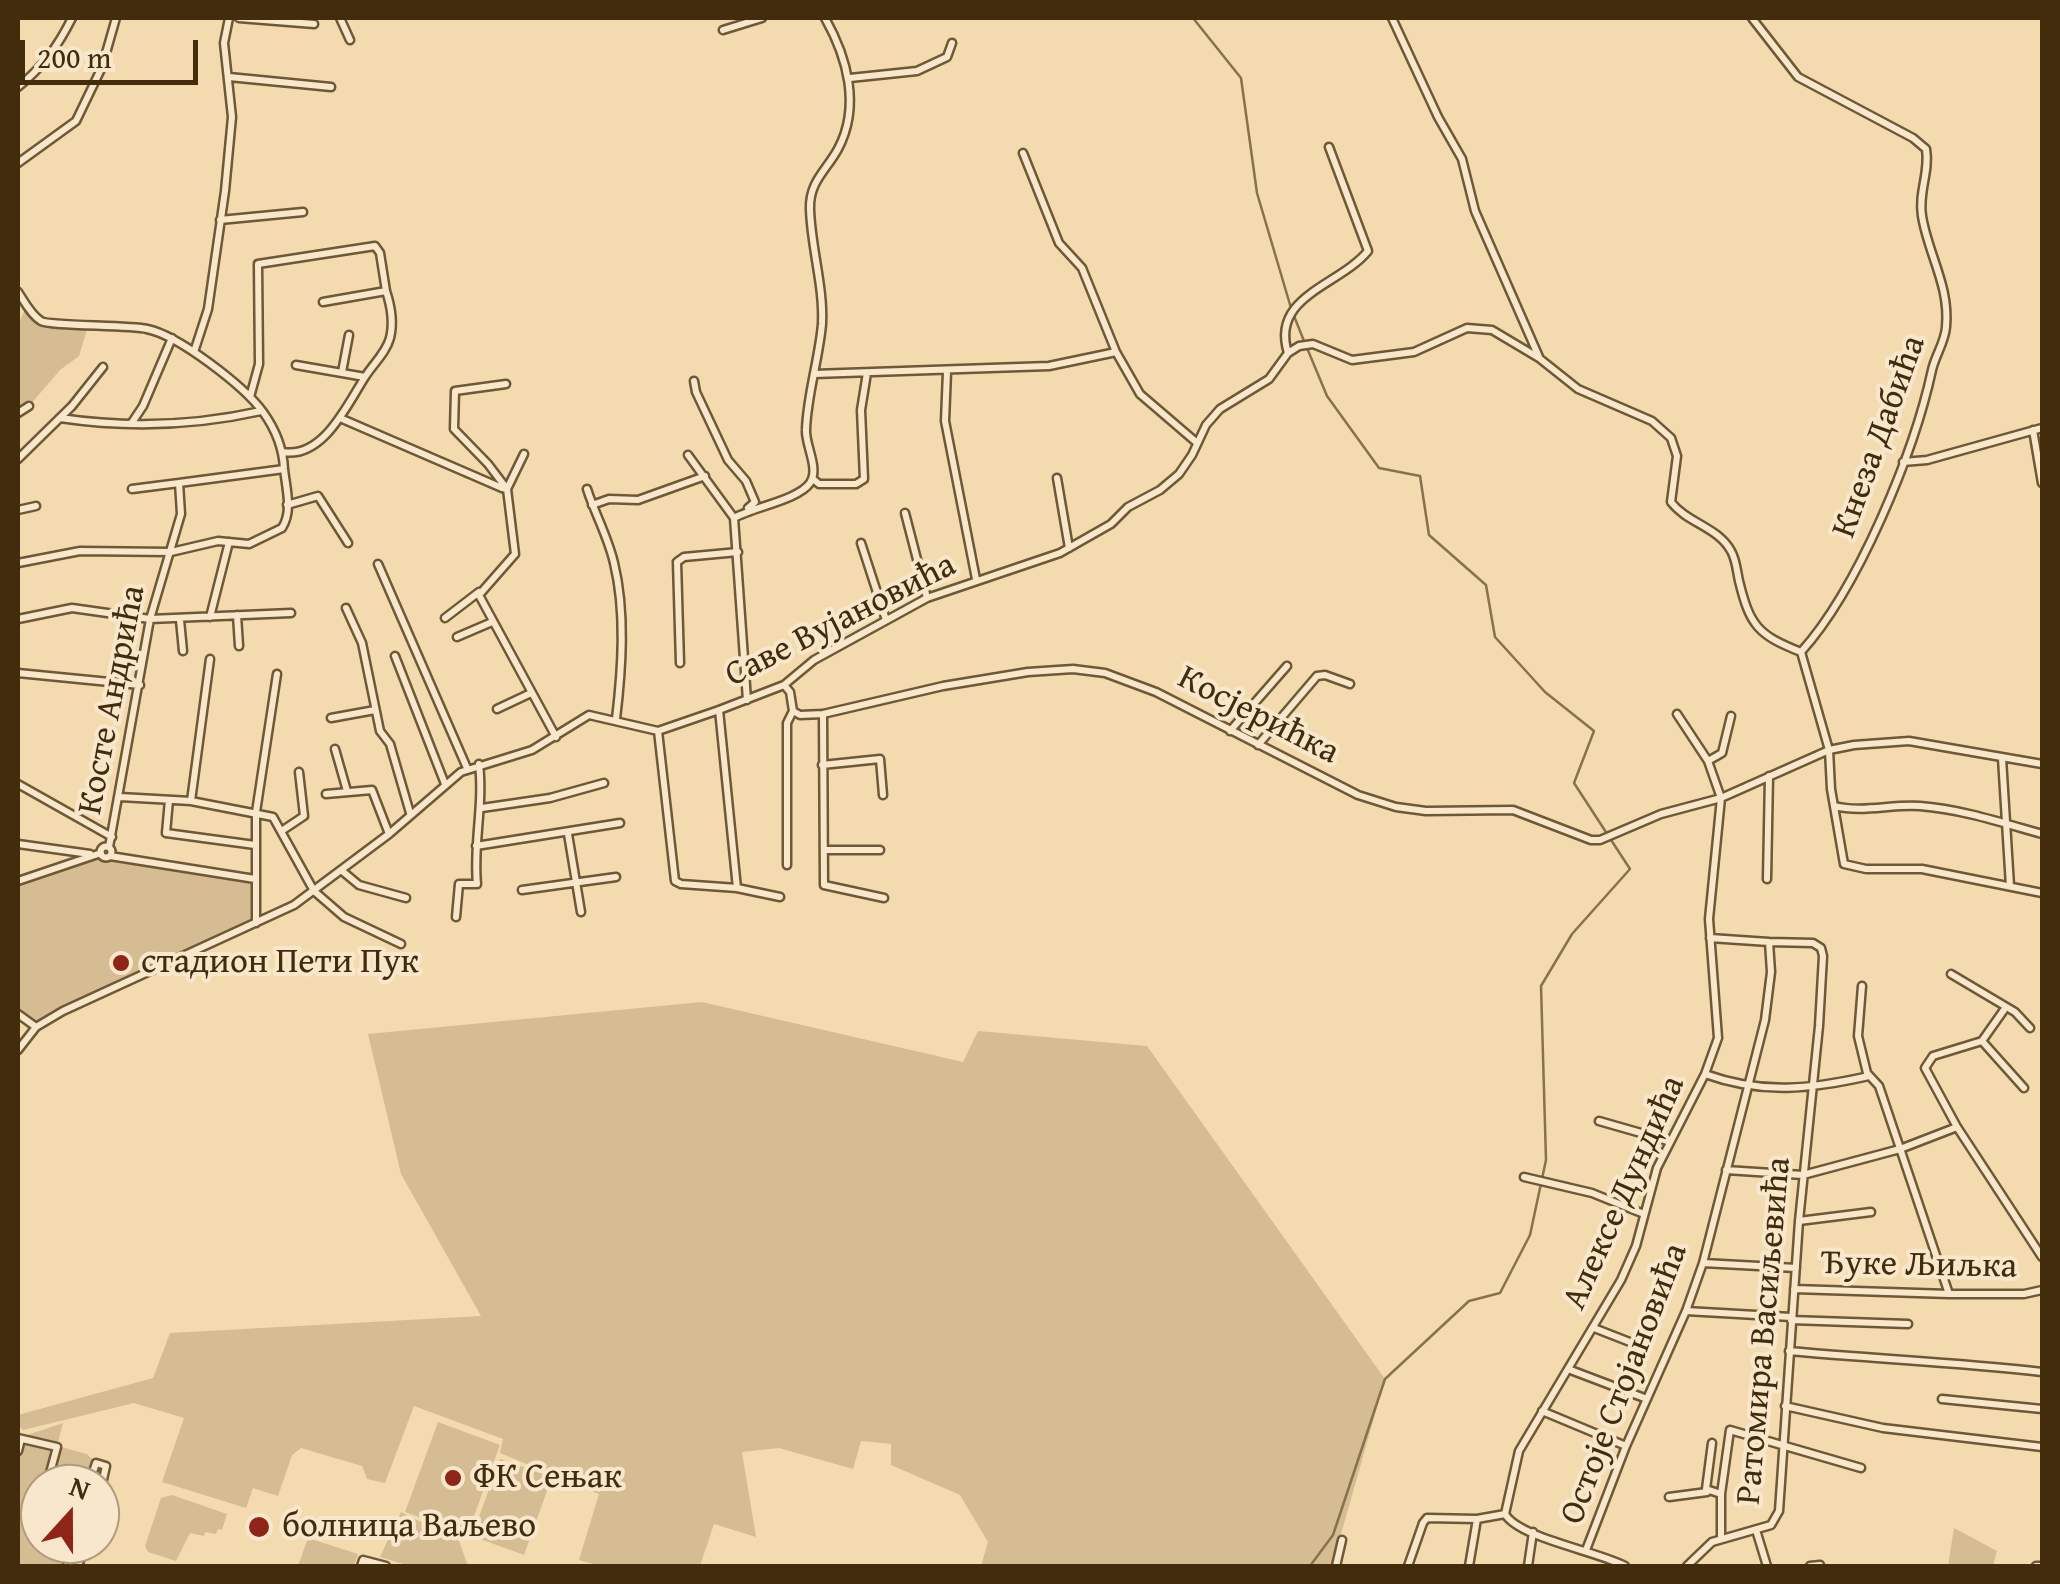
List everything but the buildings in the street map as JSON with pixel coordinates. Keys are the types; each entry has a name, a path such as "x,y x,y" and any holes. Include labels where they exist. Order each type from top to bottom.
{"street":[{"path":"18,87 56,48 72,18"},
{"path":"18,163 76,121 102,67 116,18"},
{"path":"194,352 208,309 232,118 224,43 230,18"},
{"path":"239,18 314,24"},
{"path":"340,18 350,40"},
{"path":"723,30 762,18"},
{"path":"824,18 850,78 852,93 838,150 810,192 822,320 806,433 812,478 820,484 856,484 864,479 861,410 867,373"},
{"path":"1392,18 1462,159 1474,211 1539,358 1578,389 1652,421 1670,438 1677,456 1670,502 1677,511 1713,531 1732,551 1748,617 1769,640 1801,652 1829,750 1842,862 1847,866 1922,869 2042,894"},
{"name":"Кнеза Дабића","path":"1752,18 1798,77 1913,138 1926,149 1929,163 1920,188 1922,219 1944,286 1946,330 1903,462 1850,582 1821,630 1801,652"},
{"path":"850,78 917,72 947,58 952,43"},
{"path":"228,78 331,86"},
{"path":"1288,353 1282,334 1289,315 1368,251 1329,147"},
{"path":"1023,153 1060,242 1082,268 1116,352 1140,394 1196,442"},
{"path":"220,220 304,212"},
{"path":"250,397 258,364 258,264 375,246 380,252 392,324 384,351 340,418 306,450 296,454 283,452"},
{"path":"323,302 386,291"},
{"path":"18,292 45,324 145,328 194,352 262,411 283,452 287,505 318,496 348,543"},
{"name":"Саве Вујановића","path":"658,731 784,685 814,660 927,598 1069,548 1111,524 1179,474 1206,425 1220,409 1269,379 1288,353 1299,346 1313,344 1352,360 1414,352 1467,328 1492,330 1539,358"},
{"path":"342,372 349,335"},
{"path":"130,425 143,406 172,338"},
{"path":"814,374 1048,366 1116,352"},
{"path":"296,364 365,377"},
{"path":"18,458 60,418 103,366"},
{"path":"948,372 945,421 976,579"},
{"path":"694,381 728,460 746,481 754,502 737,517"},
{"path":"445,618 479,592 515,554 507,488 455,432 454,394 458,389 506,384"},
{"path":"18,413 29,406"},
{"path":"143,406 156,425"},
{"path":"60,418 156,425 262,411"},
{"path":"340,418 488,484 507,488"},
{"path":"1903,462 1928,460 2042,428"},
{"path":"2033,430 2042,484"},
{"path":"507,488 524,454"},
{"path":"688,455 737,517 747,700"},
{"path":"132,489 284,470"},
{"path":"592,505 604,500 638,500 705,476"},
{"path":"737,517 794,494 812,478"},
{"path":"1057,478 1069,548"},
{"path":"18,563 80,551 171,552 182,514 180,483"},
{"path":"587,489 615,566 621,640 616,719"},
{"name":"Косте Андрића","path":"110,851 150,619 171,552 218,541 249,544 285,524 287,505"},
{"path":"18,510 36,506"},
{"path":"905,513 927,598"},
{"path":"210,617 230,542"},
{"path":"861,544 886,620"},
{"path":"680,663 677,562 684,557 738,552"},
{"path":"378,564 467,768"},
{"path":"479,592 556,737"},
{"path":"18,619 72,608 180,620 292,613"},
{"path":"346,608 362,644 380,731 390,744 410,813"},
{"path":"237,616 239,646"},
{"path":"180,620 183,651"},
{"path":"457,637 492,622"},
{"path":"394,656 445,784"},
{"path":"191,801 210,658"},
{"path":"1230,730 1287,666"},
{"name":"Косјерићка","path":"793,711 800,716 823,714 943,686 1028,672 1072,669 1105,673 1156,692 1358,795 1426,812 1513,810 1538,817 1582,839 1600,840 1661,814 1720,798 1829,750 1864,743 1909,741 2042,764"},
{"path":"18,672 140,684"},
{"path":"256,923 256,812 277,674"},
{"path":"1258,745 1317,676 1350,684"},
{"path":"784,685 790,692 793,711 787,722 787,865"},
{"path":"497,709 531,693"},
{"path":"330,718 375,710"},
{"path":"720,710 736,888"},
{"path":"823,714 825,886 884,898"},
{"path":"1677,714 1708,761 1720,798"},
{"path":"18,1050 36,1027 63,1011 256,923 314,891 467,768 520,754 556,737 586,716 616,719 658,731 674,876 681,884 736,888 780,898"},
{"path":"1708,761 1722,752 1731,716"},
{"path":"335,750 347,792"},
{"path":"2002,758 2010,886"},
{"path":"822,765 880,760 883,795"},
{"path":"456,918 459,884 477,884 476,846 482,808 479,764"},
{"path":"282,830 304,816 299,772"},
{"path":"1767,879 1769,776"},
{"path":"18,784 112,837"},
{"path":"482,808 550,798 604,784"},
{"path":"326,794 374,792 389,834"},
{"path":"120,796 191,801 273,817 314,891 344,917 401,944"},
{"name":"Алексе Дундића","path":"1505,1514 1515,1464 1530,1428 1621,1280 1636,1246 1657,1168 1705,1074 1718,1033 1710,938 1720,798"},
{"path":"170,800 166,833 255,846"},
{"path":"1834,806 1852,810 1919,806 2006,822 2042,834"},
{"path":"476,846 620,823"},
{"path":"568,834 582,912"},
{"path":"18,844 96,853 105,858 110,851 255,880"},
{"path":"824,850 880,850"},
{"path":"63,851 64,864"},
{"path":"18,881 96,853"},
{"path":"1996,882 2009,869"},
{"path":"341,870 359,885 406,898"},
{"path":"522,890 616,877"},
{"path":"1710,938 1769,942"},
{"name":"Остоје Стојановића","path":"1586,1550 1626,1446 1686,1311 1702,1263 1749,1087 1770,988 1769,942"},
{"name":"Ратомира Васиљевића","path":"1722,1538 1771,1525 1778,1517 1799,1220 1819,1026 1822,952 1813,944 1769,942"},
{"path":"1951,974 1981,989 2030,1028"},
{"path":"1862,986 1857,1027 1869,1076 1880,1086 1949,1294"},
{"path":"2006,1007 1982,1041 1936,1055 1926,1062 1926,1074 1957,1127 2039,1244 2042,1257"},
{"path":"18,1014 36,1027"},
{"path":"1982,1041 2024,1088"},
{"path":"1705,1074 1749,1087 1811,1089 1869,1076"},
{"path":"1599,1121 1669,1141"},
{"path":"1726,1170 1803,1175 1900,1149 1957,1127"},
{"path":"1524,1177 1592,1193 1644,1214"},
{"path":"1799,1220 1871,1212"},
{"path":"1702,1263 1796,1268"},
{"name":"Ђуке Љиљка","path":"1794,1289 1949,1294 2024,1294 2042,1290"},
{"path":"1686,1311 1908,1324"},
{"path":"1594,1328 1640,1346"},
{"path":"1789,1351 1910,1363 1942,1360 2042,1372"},
{"path":"1568,1369 1647,1399"},
{"path":"1942,1399 2042,1409"},
{"path":"1785,1406 1884,1428 2042,1447"},
{"path":"1542,1411 1626,1446"},
{"path":"1687,1566 1707,1545 1722,1538 1721,1494 1730,1430 1861,1468"},
{"path":"18,1451 19,1438 57,1446 52,1464"},
{"path":"1707,1492 1712,1443"},
{"path":"1669,1497 1721,1494"},
{"path":"1408,1566 1427,1518 1477,1519 1505,1514 1511,1522 1533,1532 1625,1566"},
{"path":"1470,1566 1477,1519"},
{"path":"1756,1530 1767,1566"},
{"path":"1528,1566 1533,1532"},
{"path":"1336,1566 1342,1540"},
{"path":"361,1566 363,1560 386,1566"},
{"path":"1810,1566 1820,1565"}],"shaded area":[{"path":"27,306 37,319 89,323 79,356 18,413 18,324"},
{"name":"стадион Пети Пук","path":"102,856 255,879 256,923 36,1027 18,1014 18,881"},
{"path":"702,1002 963,1062 978,1031 1147,1046 1385,1379 1332,1566 981,1566 988,1542 960,1495 891,1465 891,1444 861,1441 853,1469 779,1448 742,1452 756,1537 714,1524 700,1566 600,1566 579,1560 599,1494 500,1453 503,1439 414,1406 385,1483 367,1479 362,1466 301,1448 292,1455 278,1496 253,1488 246,1508 162,1482 184,1418 134,1403 23,1430 18,1425 18,1415 153,1378 170,1333 481,1316 401,1174 368,1034"},
{"name":"ФК Сењак","path":"438,1422 500,1445 467,1535 405,1512"},
{"path":"63,1423 57,1446 87,1454 96,1463 20,1464 20,1564 67,1566 18,1566 18,1438"},
{"path":"500,1459 552,1477 524,1555 472,1536"},
{"path":"172,1495 227,1514 222,1530 218,1529 216,1534 190,1533 176,1561 148,1552 145,1546 161,1498"},
{"path":"401,1512 459,1541 468,1566 410,1566 380,1557"},
{"path":"1954,1528 1997,1551 1993,1566 1948,1566"},
{"path":"308,1538 358,1554 354,1566 298,1566"}],"waterway":[{"path":"1193,18 1241,78 1257,193 1291,308"},
{"path":"1294,316 1304,341"},
{"path":"1307,348 1327,396 1379,468 1420,476 1429,535 1486,585 1495,637 1545,692 1594,731 1574,783 1630,869 1572,934 1541,986 1546,1160 1530,1235 1500,1293 1469,1301 1385,1379 1333,1535 1310,1566"}],"place":[{"name":"стадион Пети Пук","path":"121,963"},
{"name":"ФК Сењак","path":"453,1478"},
{"name":"болница Ваљево","path":"259,1527"}]}
